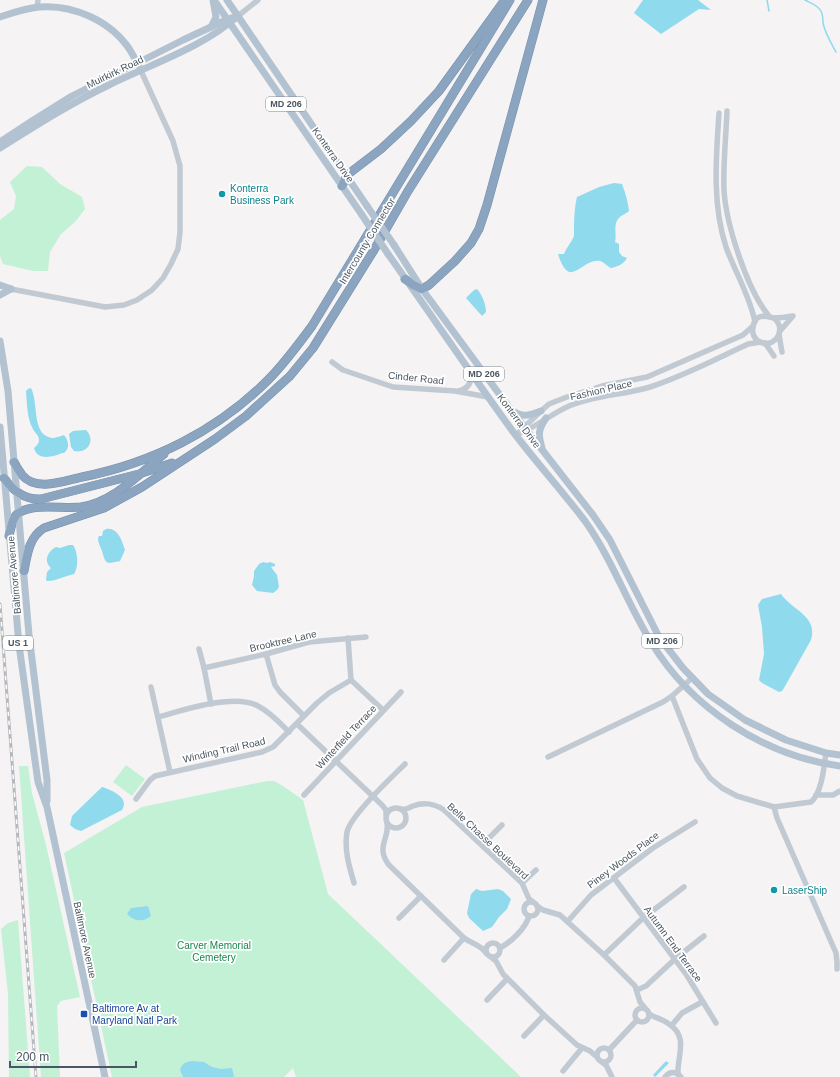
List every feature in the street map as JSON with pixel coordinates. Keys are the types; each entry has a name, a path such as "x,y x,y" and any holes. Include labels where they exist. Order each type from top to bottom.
{"highway":[{"path":"342,186 347,175 381,149 411,121 439,91 504,0"},
{"name":"Intercounty Connector","path":"169,450 214,425 242,404 268,381 294,350 312,326 335,289 510,0"},
{"name":"Intercounty Connector","path":"184,458 215,439 267,399 290,376 313,348 374,250 408,191 528,0"},
{"path":"406,279 413,285 422,289 429,285 455,261 471,243 479,229 543,0"},
{"path":"14,462 27,480 34,483 49,484 124,467 169,450"},
{"path":"9,536 13,521 19,512 30,508 80,507 94,503 118,491 169,450"},
{"path":"4,478 10,486 22,496 41,499 139,474 184,458"},
{"path":"24,571 27,554 31,543 34,536 41,530 104,508 142,487 184,458"}],"main road":[{"name":"MD 206","path":"214,0 229,21"},
{"path":"211,27 216,17 214,0"},
{"name":"MD 206","path":"227,0 238,16"},
{"path":"0,17 38,4 77,11 100,22 119,36 131,51 141,71"},
{"name":"Muirkirk Road","path":"0,142 72,96 211,27 229,21 238,16"},
{"name":"Konterra Drive","path":"238,16 347,175 422,289 525,429 593,515 610,540 659,637 692,678 708,694 745,720 786,740 826,753 840,754"},
{"name":"Muirkirk Road","path":"0,148 109,85 203,40 223,28 229,21"},
{"name":"Konterra Drive","path":"229,21 388,254 488,397 585,522 608,558 652,643 684,684 702,702 738,729 756,739 780,750 824,764 840,766"},
{"path":"0,285 11,289"},
{"path":"0,295 11,289"},
{"name":"Baltimore Avenue","path":"0,341 8,391 29,635 47,780 47,807"},
{"path":"508,406 516,413 524,416 541,411"},
{"path":"544,452 539,434 540,427 546,418"},
{"name":"Baltimore Avenue","path":"0,427 19,645 25,697 38,782 47,807 105,1077"}],"street":[{"name":"Muirkirk Road","path":"238,16 258,0"},
{"path":"11,289 105,307 124,305 137,300 152,290 163,278 178,249 180,232 180,166 173,141 141,71"},
{"path":"727,111 724,191 728,219 742,265 761,306 779,323 782,352"},
{"path":"719,113 716,185 720,223 726,247 753,310 753,334 774,356"},
{"path":"754,324 760,317 793,316 774,341 763,343"},
{"name":"Fashion Place","path":"525,429 549,404 578,393 648,377 743,335 754,324"},
{"name":"Fashion Place","path":"516,435 570,406 584,401 648,388 668,381 748,344 763,343"},
{"name":"Cinder Road","path":"332,362 343,370 393,387 455,391 488,397"},
{"name":"Cinder Road","path":"455,391 468,387 471,382 472,373"},
{"name":"Brooktree Lane","path":"204,668 266,654 309,642 366,637"},
{"path":"348,638 351,680 383,710"},
{"path":"199,649 211,704"},
{"path":"266,654 275,685 304,716"},
{"path":"548,757 672,696 692,678"},
{"name":"Winding Trail Road","path":"136,799 150,780 155,776 262,752 273,747 316,703 329,693 351,680"},
{"path":"151,687 170,772"},
{"name":"Winterfield Terrace","path":"304,795 401,692"},
{"path":"672,696 697,759 710,778 731,794 774,806 811,802 816,795 826,753"},
{"path":"158,716 211,704 238,700 249,702 258,706 269,713 289,732"},
{"name":"Belle Chasse Boulevard","path":"297,724 382,805 392,809 408,809 428,803 438,806 447,812 522,883 536,907"},
{"path":"354,883 348,862 346,845 347,831 353,819 405,764"},
{"path":"816,795 833,795 840,791"},
{"name":"Belle Chasse Boulevard","path":"382,805 386,814 387,823 387,831 383,847 386,861 392,869 464,938 479,946 496,961 500,970 507,979 544,1015 582,1048 590,1051 597,1057 608,1068 612,1077"},
{"path":"774,806 777,818 800,873 836,953 837,969"},
{"path":"386,814 392,809"},
{"path":"387,831 393,828 398,828 404,824 406,820 404,812 400,809"},
{"path":"405,816 408,809"},
{"name":"Piney Woods Place","path":"568,921 591,895 653,848 695,822"},
{"path":"387,823 393,828"},
{"path":"482,845 502,825"},
{"path":"522,883 536,870"},
{"name":"Autumn End Terrace","path":"614,878 686,974 716,1023"},
{"path":"604,956 643,918 684,887"},
{"name":"Belle Chasse Boulevard","path":"528,895 528,900 524,910 529,916"},
{"path":"399,918 421,896"},
{"path":"526,904 560,916 568,921 631,982 637,990 640,1002 648,1010 648,1017"},
{"path":"488,944 486,949 489,955 495,957 499,951 522,929 529,916 533,916 536,907"},
{"path":"637,990 646,986 675,959 704,936"},
{"path":"444,960 464,938"},
{"path":"479,946 495,943 499,951 496,961"},
{"path":"487,1000 507,979"},
{"path":"637,1020 635,1014 640,1002"},
{"path":"672,1025 682,1013 702,1002"},
{"path":"638,1008 645,1008"},
{"path":"524,1036 544,1015"},
{"path":"637,1020 641,1022 648,1017 656,1017 672,1025 681,1041 681,1055 678,1073 668,1074 665,1077"},
{"path":"608,1068 611,1055 609,1050 637,1020"},
{"path":"563,1071 582,1048"},
{"name":"Belle Chasse Boulevard","path":"590,1051 605,1048 609,1050"},
{"path":"597,1057 599,1050"},
{"path":"602,1062 609,1060"}],"green space":[{"path":"27,166 42,167 60,184 82,197 85,209 75,222 61,234 50,252 48,271 33,271 3,264 0,256 0,220 14,209 16,196 10,182"},
{"path":"126,765 145,779 132,796 113,782"},
{"path":"19,766 28,766 32,793 46,845 80,997 61,1001 57,1006 60,1077 41,1077"},
{"name":"Carver Memorial Cemetery","path":"267,781 274,781 303,800 328,894 521,1077 296,1077 293,1068 284,1077 112,1077 64,853 142,807"},
{"path":"18,920 30,1077 9,1077 8,994 1,929 8,923"}],"water":[{"path":"643,0 698,0 711,10 699,9 661,34 634,13"},
{"path":"614,183 622,184 629,207 629,211 618,219 615,227 615,242 619,244 619,252 622,256 627,258 626,260 622,264 613,268 603,262 593,261 576,271 567,271 562,265 558,254 564,254 574,237 577,197 599,187"},
{"path":"477,289 485,306 486,312 482,316 466,298"},
{"path":"31,388 35,402 38,425 41,431 45,436 52,438 64,435 68,444 64,453 46,457 38,455 36,452 34,448 38,443 39,438 31,425 26,391"},
{"path":"86,430 90,438 89,445 83,450 74,451 71,447 69,434 73,431"},
{"path":"106,529 114,530 121,539 125,550 120,561 109,563 105,559 98,538 99,536 102,536 103,531"},
{"path":"73,545 77,555 76,571 74,574 47,581 47,572 51,568 47,562 49,554 56,547 60,548"},
{"path":"263,562 275,564 275,566 271,567 277,575 279,587 273,593 257,591 252,585 254,571 259,564"},
{"path":"781,594 808,619 812,632 811,640 784,688 779,692 759,680 764,654 762,627 758,605 762,599"},
{"path":"102,787 115,792 122,798 124,806 122,810 81,831 75,829 70,825 72,816"},
{"path":"476,889 482,891 498,889 503,891 511,899 507,909 492,927 483,931 469,918 467,913 471,894"},
{"path":"148,906 151,916 148,918 136,920 127,914 131,908"},
{"path":"193,1061 204,1062 212,1067 221,1069 232,1068 234,1077 183,1077 180,1070 182,1065"},
{"path":"666,1061 669,1063 655,1077 653,1075"}],"waterway":[{"path":"767,0 769,11"},
{"path":"805,0 820,9 823,16 825,30 836,52"}],"railway":[{"path":"0,604 36,1077"}],"place":[{"name":"Konterra Business Park","path":"222,194"},
{"name":"LaserShip","path":"774,890"},
{"name":"Baltimore Av at Maryland Natl Park","path":"84,1014"}]}
